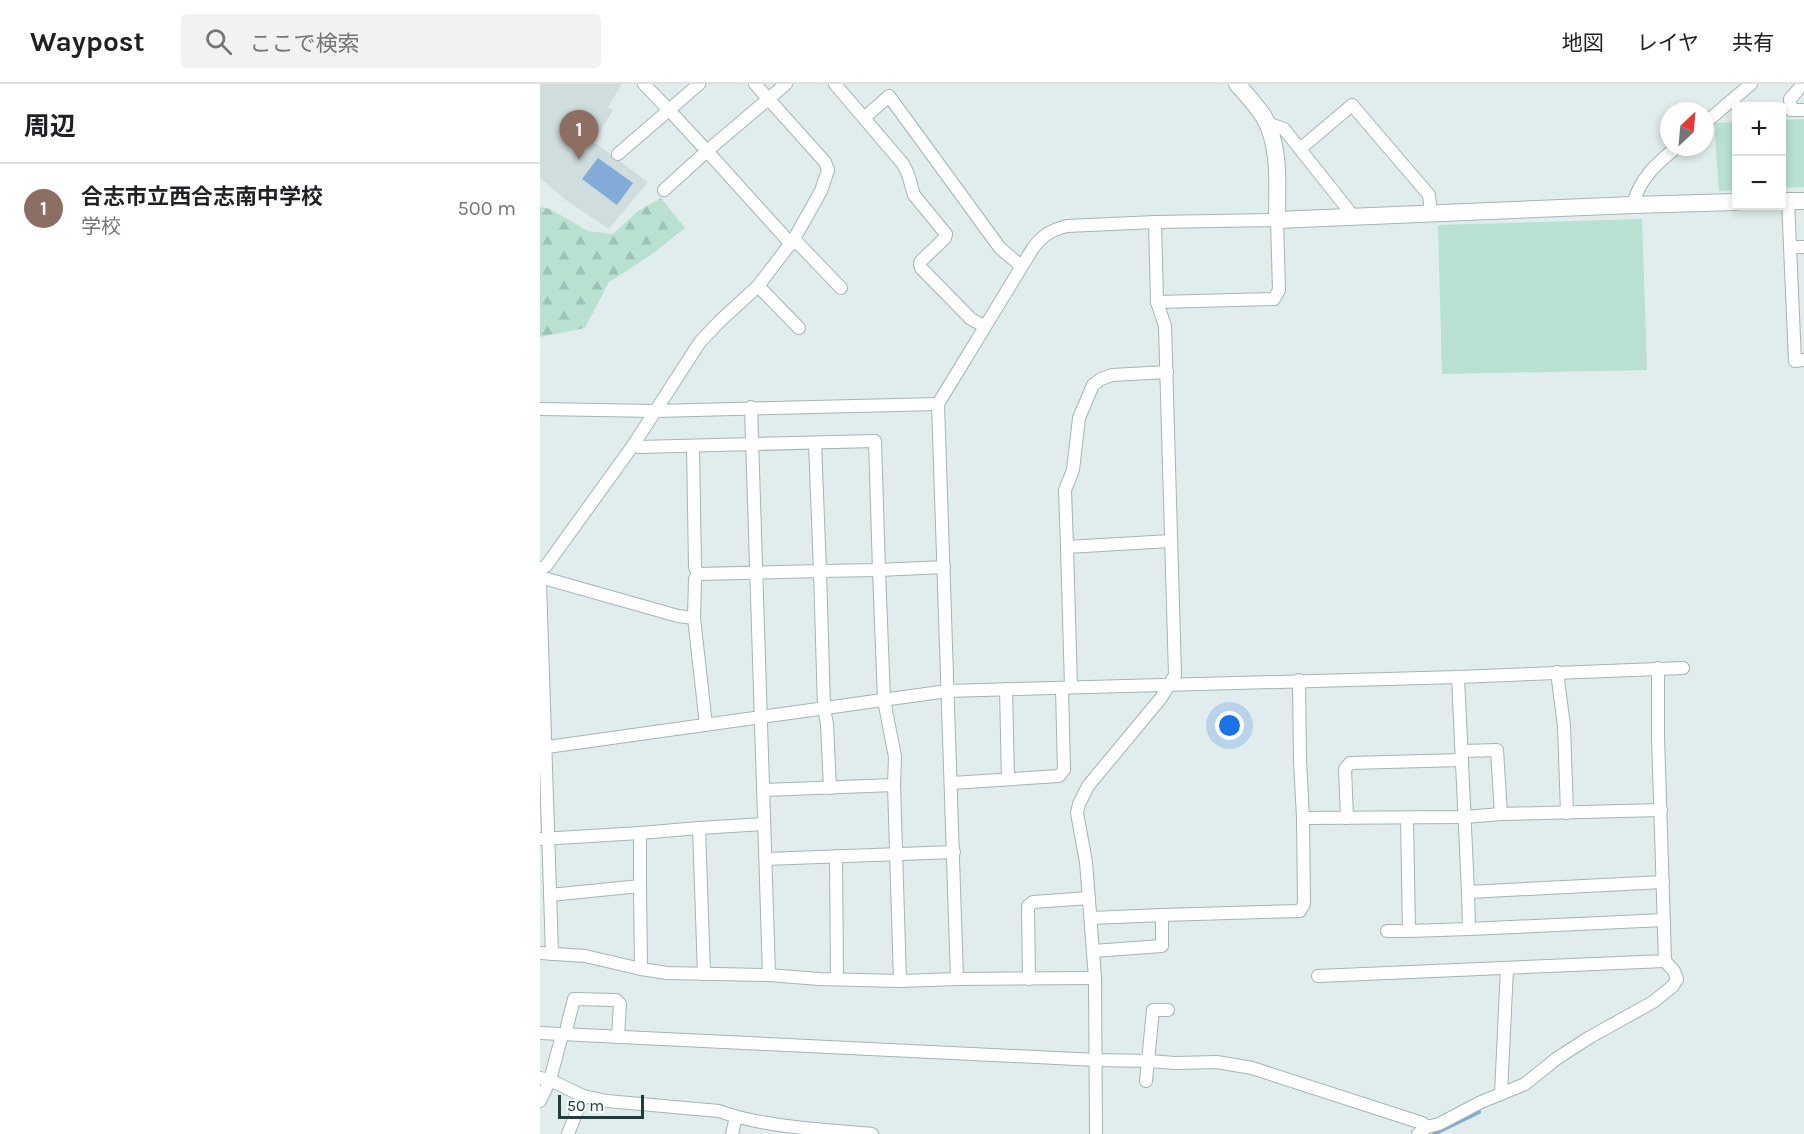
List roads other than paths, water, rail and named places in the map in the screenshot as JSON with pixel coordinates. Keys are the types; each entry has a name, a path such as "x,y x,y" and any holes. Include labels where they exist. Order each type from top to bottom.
{"street":[{"path":"644,84 792,241 841,288"},
{"path":"618,154 699,84"},
{"path":"540,569 546,566 634,444 700,342 758,286 792,241 821,191 828,170 825,162 755,84"},
{"path":"664,190 786,84"},
{"path":"835,84 903,164 914,195 946,234 945,238 921,261 921,268 971,319 984,326"},
{"path":"1157,302 1274,299 1279,290 1275,152 1266,122 1237,84"},
{"path":"1714,115 1751,84"},
{"path":"1803,84 1790,99 1791,110 1804,110"},
{"path":"864,118 889,96 1000,248 1021,266"},
{"path":"1300,148 1352,105 1429,195 1431,213"},
{"path":"1266,122 1284,129 1354,217"},
{"path":"1633,204 1641,182 1668,156"},
{"path":"1791,201 1795,361 1804,360"},
{"path":"957,979 938,404 1021,266 1043,236 1055,229 1067,226 1732,202"},
{"path":"1096,1134 1095,978 1086,862 1077,813 1088,786 1175,675 1165,326 1157,302 1155,222"},
{"path":"1791,247 1804,247"},
{"path":"758,286 799,328"},
{"path":"952,783 1059,776 1064,770 1067,687 1065,490 1073,470 1079,418 1093,386 1101,379 1112,375 1167,372"},
{"path":"540,409 656,411 938,404"},
{"path":"751,407 769,975"},
{"path":"634,444 639,447 693,447 875,441 884,700 895,757 900,981"},
{"path":"815,443 824,708 830,788"},
{"path":"693,447 695,567 698,574"},
{"path":"1067,547 1170,541"},
{"path":"698,574 944,567"},
{"path":"698,574 695,579 694,618 706,725"},
{"path":"540,578 678,616 694,618"},
{"path":"540,582 544,838 550,895 546,953 585,956 667,973 900,981 1095,978"},
{"path":"540,1033 1096,1060 1218,1062 1252,1068 1422,1123 1422,1131 1459,1112 1525,1084 1556,1059 1653,1002 1673,986 1677,979 1674,971 1665,961 1658,668"},
{"path":"543,748 947,691 1458,677 1683,668"},
{"path":"1557,672 1564,726 1567,813"},
{"path":"1458,677 1469,929"},
{"path":"1090,918 1300,911 1304,904 1299,680"},
{"path":"1006,689 1008,779"},
{"path":"1347,818 1346,769 1350,763 1462,756 1497,750 1501,814"},
{"path":"764,790 894,785"},
{"path":"1303,818 1465,817 1661,810"},
{"path":"1407,818 1409,931"},
{"path":"544,838 764,824"},
{"path":"699,828 704,974"},
{"path":"640,833 641,969"},
{"path":"766,859 954,852"},
{"path":"836,856 837,979"},
{"path":"1468,892 1663,882"},
{"path":"550,895 640,886"},
{"path":"1029,978 1028,906 1033,902 1089,898"},
{"path":"1093,951 1162,946 1162,915"},
{"path":"1387,931 1664,920"},
{"path":"1318,976 1665,961"},
{"path":"1501,1094 1507,968"},
{"path":"540,1101 545,1079 565,1034 574,999 616,1000 620,1004 618,1037"},
{"path":"1146,1081 1153,1010 1168,1010"},
{"path":"545,1079 583,1096 646,1105 719,1111 736,1117 821,1130 872,1134"},
{"path":"568,1134 583,1096"},
{"path":"732,1134 736,1117"}],"water":[{"path":"598,158 633,183 617,205 582,179"}],"waterway":[{"path":"1434,1134 1479,1112"}],"place":[{"name":"合志市立西合志南中学校","path":"579,160"}]}
